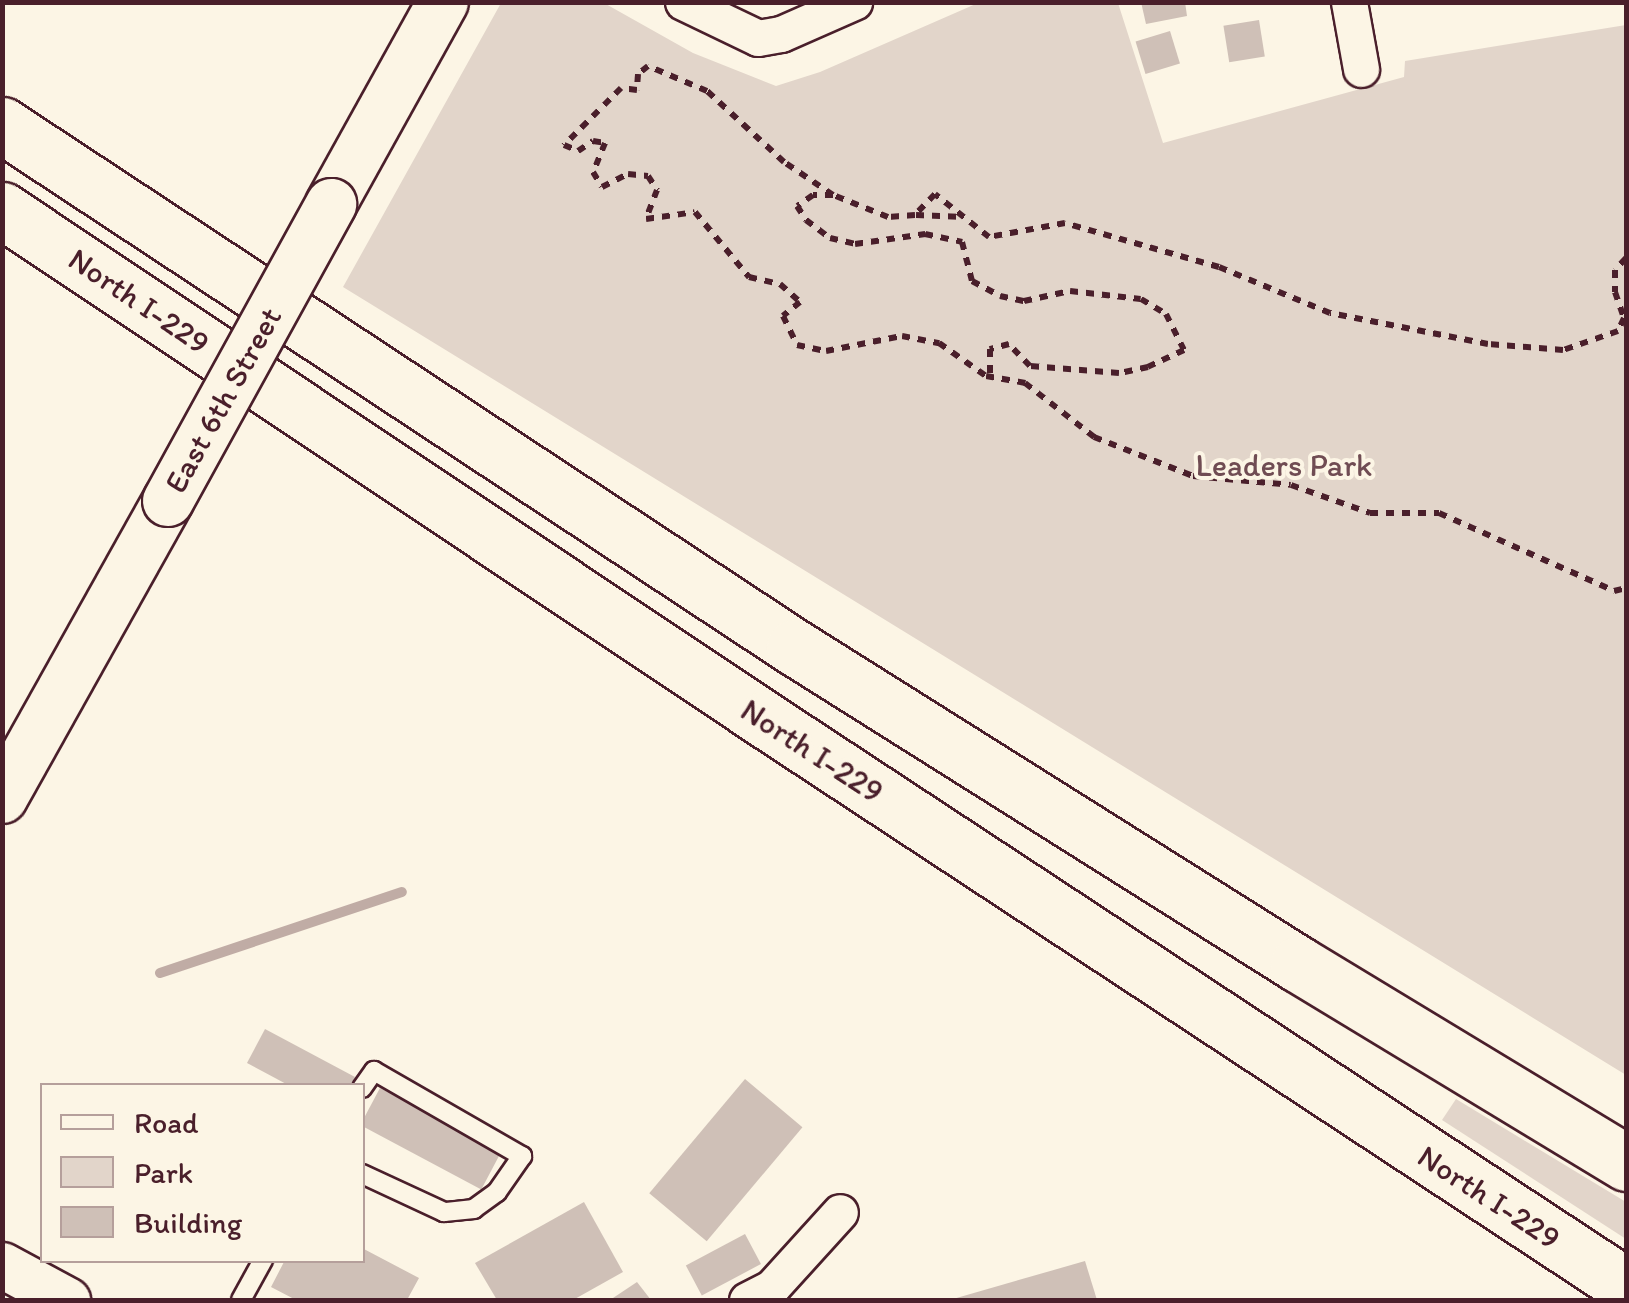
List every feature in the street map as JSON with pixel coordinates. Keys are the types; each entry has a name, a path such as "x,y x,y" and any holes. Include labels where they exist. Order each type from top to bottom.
{"highway":[{"path":"2,123 794,647 1314,974 1626,1163"},
{"name":"North I-229","path":"4,210 594,607 1626,1286"}],"main road":[{"name":"East 6th Street","path":"2,798 443,2"}],"street":[{"path":"683,2 758,38 781,34 854,2"},
{"path":"1349,2 1361,69"},
{"path":"747,1300 772,1288 840,1212"},
{"path":"2,1265 55,1288"}],"lane":[{"path":"365,1084 374,1071 522,1156 497,1192 474,1209 444,1212 365,1175"},
{"path":"241,1300 260,1263"}],"path":[{"path":"964,217 888,217 834,195 784,162 707,91 648,66 638,74 636,90 622,88 564,144 578,151 592,141 606,143 593,172 602,187 628,174 648,176 657,190 646,219 695,212 749,278 780,284 800,302 783,316 797,346 826,351 902,336 938,343 990,377 1025,383 1094,438 1193,476 1291,485 1370,513 1439,513 1614,591 1626,588"},
{"path":"915,215 935,194 989,237 1064,224 1219,267 1330,313 1452,339 1563,350 1622,331 1624,318 1615,292 1615,270 1626,258"},
{"path":"834,195 814,195 797,206 806,220 830,238 855,244 925,234 962,242 972,281 1000,296 1024,300 1070,292 1141,299 1166,314 1184,350 1148,367 1119,373 1030,366 1009,344 990,349 990,377"}],"green space":[{"name":"Leaders Park","path":"501,3 604,3 693,53 776,86 820,72 978,3 1118,3 1163,143 1404,77 1405,61 1626,25 1626,1075 343,287"},
{"path":"1456,1099 1626,1202 1626,1239 1442,1120"}],"building":[{"path":"1141,2 1185,2 1187,16 1146,24"},
{"path":"1259,20 1265,57 1229,62 1223,26"},
{"path":"1170,31 1180,64 1146,74 1136,42"},
{"path":"265,1029 355,1077 352,1083 284,1083 247,1063"},
{"path":"745,1079 802,1127 707,1241 649,1193"},
{"path":"380,1088 501,1152 481,1189 365,1128 365,1116"},
{"path":"584,1202 623,1272 573,1300 497,1300 475,1263"},
{"path":"745,1234 761,1264 702,1295 686,1265"},
{"path":"365,1250 419,1278 407,1300 296,1300 271,1287 283,1263 365,1263"},
{"path":"1085,1261 1097,1300 953,1300 953,1299"},
{"path":"637,1282 651,1300 610,1300"}],"waterway":[{"path":"160,973 402,892"}]}
